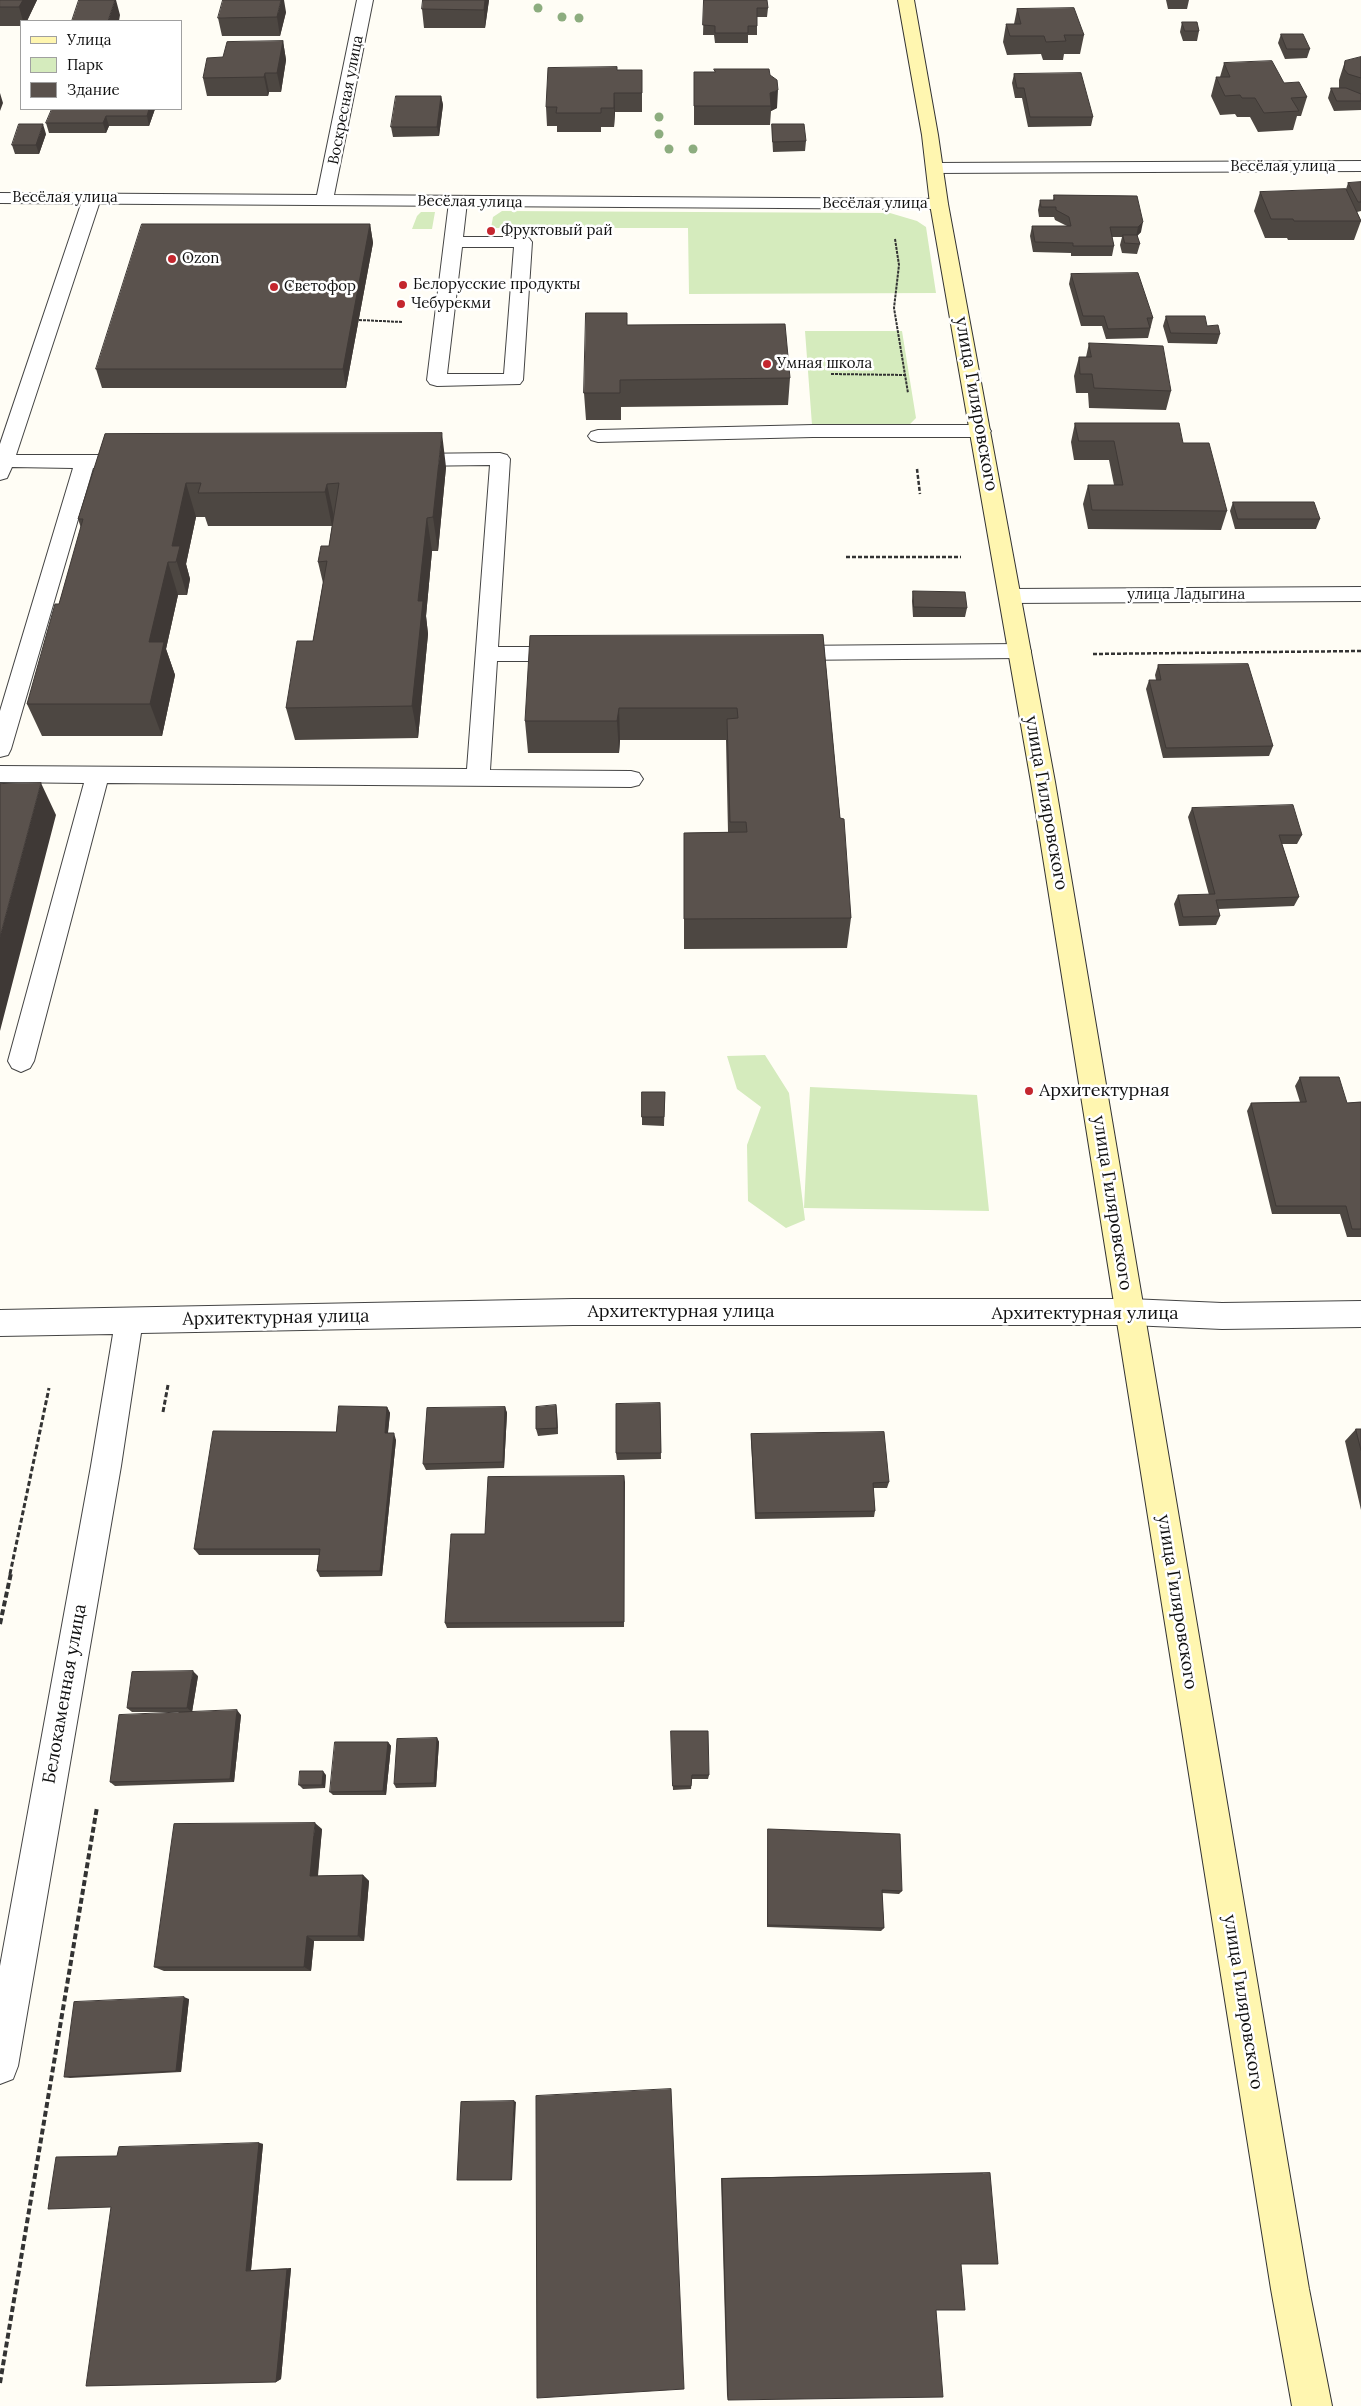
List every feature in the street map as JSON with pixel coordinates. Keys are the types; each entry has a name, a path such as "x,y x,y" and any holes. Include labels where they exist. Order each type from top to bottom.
{"street":[{"name":"Воскресная улица","path":"324,200 329,184 365,0"},
{"name":"улица Гиляровского","path":"906,0 935,168 939,204 1011,596 1286,2260 1312,2406"},
{"name":"Весёлая улица","path":"935,168 1361,166"},
{"name":"Весёлая улица","path":"0,198 939,204"},
{"path":"92,198 2,468 85,462 154,461"},
{"path":"453,242 523,242 513,380 437,380 453,242 458,202"},
{"path":"598,436 813,431 981,431"},
{"path":"391,460 500,459 478,778"},
{"path":"0,749 85,462"},
{"name":"улица Ладыгина","path":"1011,596 1361,594"},
{"path":"771,653 1020,651"},
{"path":"487,654 585,653"},
{"path":"0,774 630,779"},
{"path":"22,1061 98,775"},
{"name":"Архитектурная улица","path":"0,1322 573,1312 1130,1312 1222,1316 1361,1314"},
{"name":"Белокаменная улица","path":"0,2066 106,1466 129,1321"}],"path":[{"path":"858,203 894,233 900,265 894,308 908,394"},
{"path":"359,320 405,322"},
{"path":"831,374 905,375"},
{"path":"846,557 963,557"},
{"path":"1093,654 1361,651"},
{"path":"163,1415 168,1385"},
{"path":"0,1624 49,1388"},
{"path":"0,2383 97,1806"}],"green space":[{"path":"502,211 890,213 917,221 926,227 936,293 689,294 688,228 491,228 493,217"},
{"path":"421,212 435,212 432,229 412,229 417,216"},
{"path":"805,331 902,331 916,418 910,424 888,426 812,425"},
{"path":"765,1055 789,1093 805,1220 786,1228 748,1201 747,1145 761,1107 737,1089 727,1056"},
{"path":"810,1087 977,1095 989,1211 804,1208"}],"building":[{"path":"0,0 23,0 19,7 0,7"},
{"path":"79,0 115,0 108,20 72,20"},
{"path":"223,0 281,0 277,17 218,18"},
{"path":"423,0 485,0 484,10 422,9"},
{"path":"704,0 767,0 768,8 757,8 757,26 748,26 748,33 715,33 715,26 703,25"},
{"path":"1074,8 1084,35 1064,35 1066,41 1046,42 1044,36 1010,36 1006,24 1021,24 1017,9"},
{"path":"1182,22 1197,22 1199,31 1185,31"},
{"path":"1281,34 1303,34 1310,49 1287,49"},
{"path":"283,41 277,73 265,73 264,77 203,78 207,58 223,57 227,42"},
{"path":"1361,57 1361,78 1348,74 1344,69 1345,61"},
{"path":"1272,61 1284,83 1299,82 1307,97 1291,98 1299,111 1264,113 1255,98 1242,98 1240,95 1225,96 1216,77 1230,77 1224,63"},
{"path":"617,67 617,70 642,70 642,93 614,93 614,108 601,108 601,113 556,113 557,107 546,107 548,68"},
{"path":"714,69 769,69 770,75 777,80 778,90 770,93 771,106 694,106 694,72 715,72"},
{"path":"1081,73 1093,117 1030,117 1024,88 1017,88 1014,74"},
{"path":"1331,88 1346,88 1361,94 1361,101 1337,101"},
{"path":"396,96 441,96 437,127 391,127"},
{"path":"52,110 149,110 147,116 106,116 103,123 46,123"},
{"path":"19,124 43,124 36,145 12,145"},
{"path":"772,124 804,124 806,141 773,142"},
{"path":"1361,182 1361,202 1358,202 1348,183"},
{"path":"1346,189 1361,221 1271,219 1260,192"},
{"path":"1054,195 1137,196 1143,222 1138,227 1110,227 1114,246 1073,246 1073,243 1035,242 1032,226 1071,226 1069,217 1056,210 1056,207 1041,207 1040,200 1054,200"},
{"path":"142,224 370,224 343,369 96,369"},
{"path":"1123,235 1137,235 1140,244 1125,243"},
{"path":"1138,273 1153,318 1147,318 1150,328 1108,329 1104,316 1083,316 1071,274"},
{"path":"586,313 627,313 627,325 785,324 790,378 620,380 620,393 584,393"},
{"path":"1166,316 1205,316 1207,326 1218,325 1220,334 1171,333"},
{"path":"1089,343 1163,346 1171,391 1094,388 1092,374 1080,374 1079,357 1091,357"},
{"path":"1075,423 1179,423 1183,443 1209,443 1227,511 1092,510 1088,485 1123,485 1114,441 1079,441"},
{"path":"442,433 433,517 427,518 418,601 423,601 412,706 286,708 297,641 313,641 327,561 318,562 321,546 329,546 339,483 327,484 325,492 198,493 201,483 186,483 172,546 180,546 176,562 168,562 149,642 164,642 150,704 27,704 55,604 59,604 83,519 78,519 105,434"},
{"path":"1233,502 1314,502 1320,519 1238,519"},
{"path":"913,591 965,592 967,608 914,607"},
{"path":"823,635 840,818 844,819 851,918 684,919 684,833 747,832 746,822 730,822 727,719 738,718 737,708 619,708 617,721 525,721 530,636"},
{"path":"1248,664 1273,746 1166,748 1149,680 1161,680 1158,665"},
{"path":"41,783 0,937 0,784"},
{"path":"1293,805 1302,835 1279,835 1299,897 1216,900 1220,916 1183,917 1178,895 1215,894 1192,808"},
{"path":"1300,1077 1339,1077 1347,1103 1361,1102 1361,1229 1352,1229 1346,1206 1276,1206 1251,1103 1306,1102"},
{"path":"642,1092 665,1092 664,1117 642,1117"},
{"path":"660,1403 661,1453 616,1453 616,1404"},
{"path":"556,1405 557,1428 536,1429 536,1407"},
{"path":"339,1406 387,1407 385,1433 394,1433 380,1571 317,1571 320,1549 194,1549 213,1431 336,1432"},
{"path":"505,1407 503,1462 423,1464 427,1408"},
{"path":"1356,1429 1361,1429 1361,1450"},
{"path":"884,1432 889,1482 873,1483 875,1511 756,1513 751,1434"},
{"path":"624,1476 624,1622 445,1623 451,1534 485,1534 488,1477"},
{"path":"193,1671 187,1708 127,1708 132,1672"},
{"path":"237,1710 230,1779 110,1782 119,1715"},
{"path":"671,1731 708,1731 709,1775 692,1775 691,1786 673,1786"},
{"path":"437,1738 434,1783 394,1784 397,1739"},
{"path":"335,1742 388,1742 383,1791 330,1792"},
{"path":"300,1771 323,1771 322,1785 299,1785"},
{"path":"315,1823 310,1876 363,1875 358,1936 307,1936 304,1967 154,1967 174,1824"},
{"path":"768,1829 900,1834 902,1891 882,1890 884,1928 768,1925"},
{"path":"184,1997 176,2071 64,2077 74,2002"},
{"path":"671,2089 684,2389 537,2398 536,2096"},
{"path":"514,2101 511,2180 457,2180 461,2102"},
{"path":"259,2143 246,2271 287,2269 276,2382 86,2386 111,2207 48,2209 56,2157 117,2156 119,2147"},
{"path":"990,2173 998,2264 961,2264 965,2310 936,2310 943,2397 728,2400 722,2179"}],"place":[{"name":"Фруктовый рай","path":"491,231"},
{"name":"Ozon","path":"172,259"},
{"name":"Белорусские продукты","path":"403,285"},
{"name":"Светофор","path":"274,287"},
{"name":"Чебурекми","path":"401,304"},
{"name":"Умная школа","path":"767,364"},
{"name":"Архитектурная","path":"1029,1091"}]}
